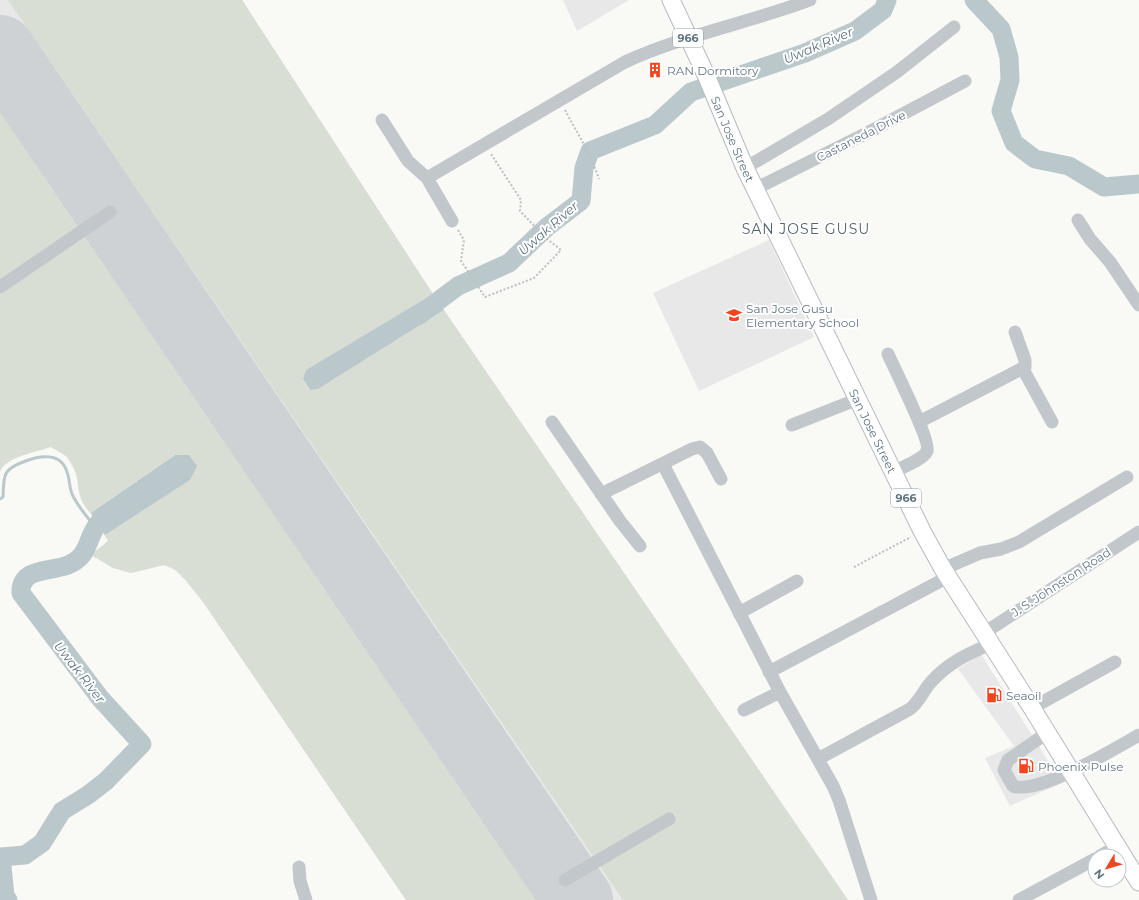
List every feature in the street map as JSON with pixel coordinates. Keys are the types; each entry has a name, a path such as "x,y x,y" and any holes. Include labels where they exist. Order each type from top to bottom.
{"main road":[{"name":"San Jose Street","path":"671,0 706,75 745,168 922,531 946,573 1032,708 1139,882"}],"street":[{"path":"426,178 625,62 688,37 810,0"},
{"path":"745,168 828,119 897,72 954,27"},
{"name":"Castaneda Drive","path":"755,189 876,129 965,81"},
{"path":"382,120 408,161 426,178 452,221"},
{"path":"0,287 110,212"},
{"path":"1078,220 1090,239 1110,262 1139,305"},
{"path":"919,422 1023,369 1026,364 1015,332"},
{"path":"888,354 919,422 928,447 926,453 893,472"},
{"path":"1023,369 1052,422"},
{"path":"792,425 858,399"},
{"path":"552,422 601,494 640,546"},
{"path":"601,494 692,449 700,447 707,453 721,479"},
{"path":"663,464 780,692 840,800 871,900"},
{"path":"770,672 980,553 1001,549 1020,542 1128,477"},
{"name":"J. S. Johnston Road","path":"818,759 910,709 921,698 929,684 940,671 1139,532"},
{"path":"739,613 797,581"},
{"path":"1032,708 1115,662"},
{"path":"744,710 780,692"},
{"path":"1047,733 1008,760 1004,770 1013,786 1026,788 1071,772 1139,735"},
{"path":"565,880 669,819"},
{"path":"1114,848 1118,846"},
{"path":"1019,900 1087,863"},
{"path":"299,867 300,881 306,900"}],"path":[{"path":"560,100 583,146 591,156 600,178"},
{"path":"452,221 464,240 461,262 485,297 534,278 561,250 546,238 520,211 521,200 484,145"},
{"path":"854,568 922,531"}],"shaded area":[{"path":"0,0 242,0 433,294 848,900 406,900 203,602 178,572 164,565 131,573 113,568 91,555 108,541 81,500 78,490 77,475 67,457 51,447 0,307"},
{"path":"8,0 242,0 433,294 306,370 303,379 309,390 318,389 444,310 848,900 623,900"},
{"path":"563,0 629,0 577,31"},
{"path":"0,112 536,900 406,900 203,602 186,580 173,568 164,565 131,573 113,568 91,555 108,541 105,535 190,480 174,455 91,513 85,507 82,500 72,464 67,457 51,447 14,459 8,462 0,472"},
{"name":"San Jose Gusu Elementary School","path":"769,240 814,337 699,391 653,293"},
{"path":"433,294 444,310 318,389 310,390 303,379 306,370"},
{"path":"175,455 189,455 197,466 190,480 105,535 91,513"},
{"path":"981,654 1062,783 1010,806 985,758 1014,746 958,669"}],"waterway":[{"name":"Uwak River","path":"418,316 458,286 509,263 547,227 581,201 584,168 590,151 655,125 691,92 805,53 855,31 883,10 887,0"},
{"name":"Uwak River","path":"974,0 1001,29 1009,57 1010,80 1001,111 1014,143 1035,159 1069,166 1104,187 1139,184"},
{"path":"0,499 3,497 4,479 11,468 36,458 55,458 64,466 68,475 73,496 96,528"},
{"name":"Uwak River","path":"8,900 5,896 1,857 25,855 42,843 62,811 88,795 106,781 142,744 100,698 21,593 22,585 31,575 68,565 81,556 98,524 119,510"}],"runway":[{"path":"0,50 578,900"}],"place":[{"name":"RAN Dormitory","path":"655,70"},
{"name":"San Jose Gusu Elementary School","path":"734,315"},
{"name":"Seaoil","path":"994,695"},
{"name":"Phoenix Pulse","path":"1026,766"}],"district":[{"name":"SAN JOSE GUSU","path":"806,229"}]}
